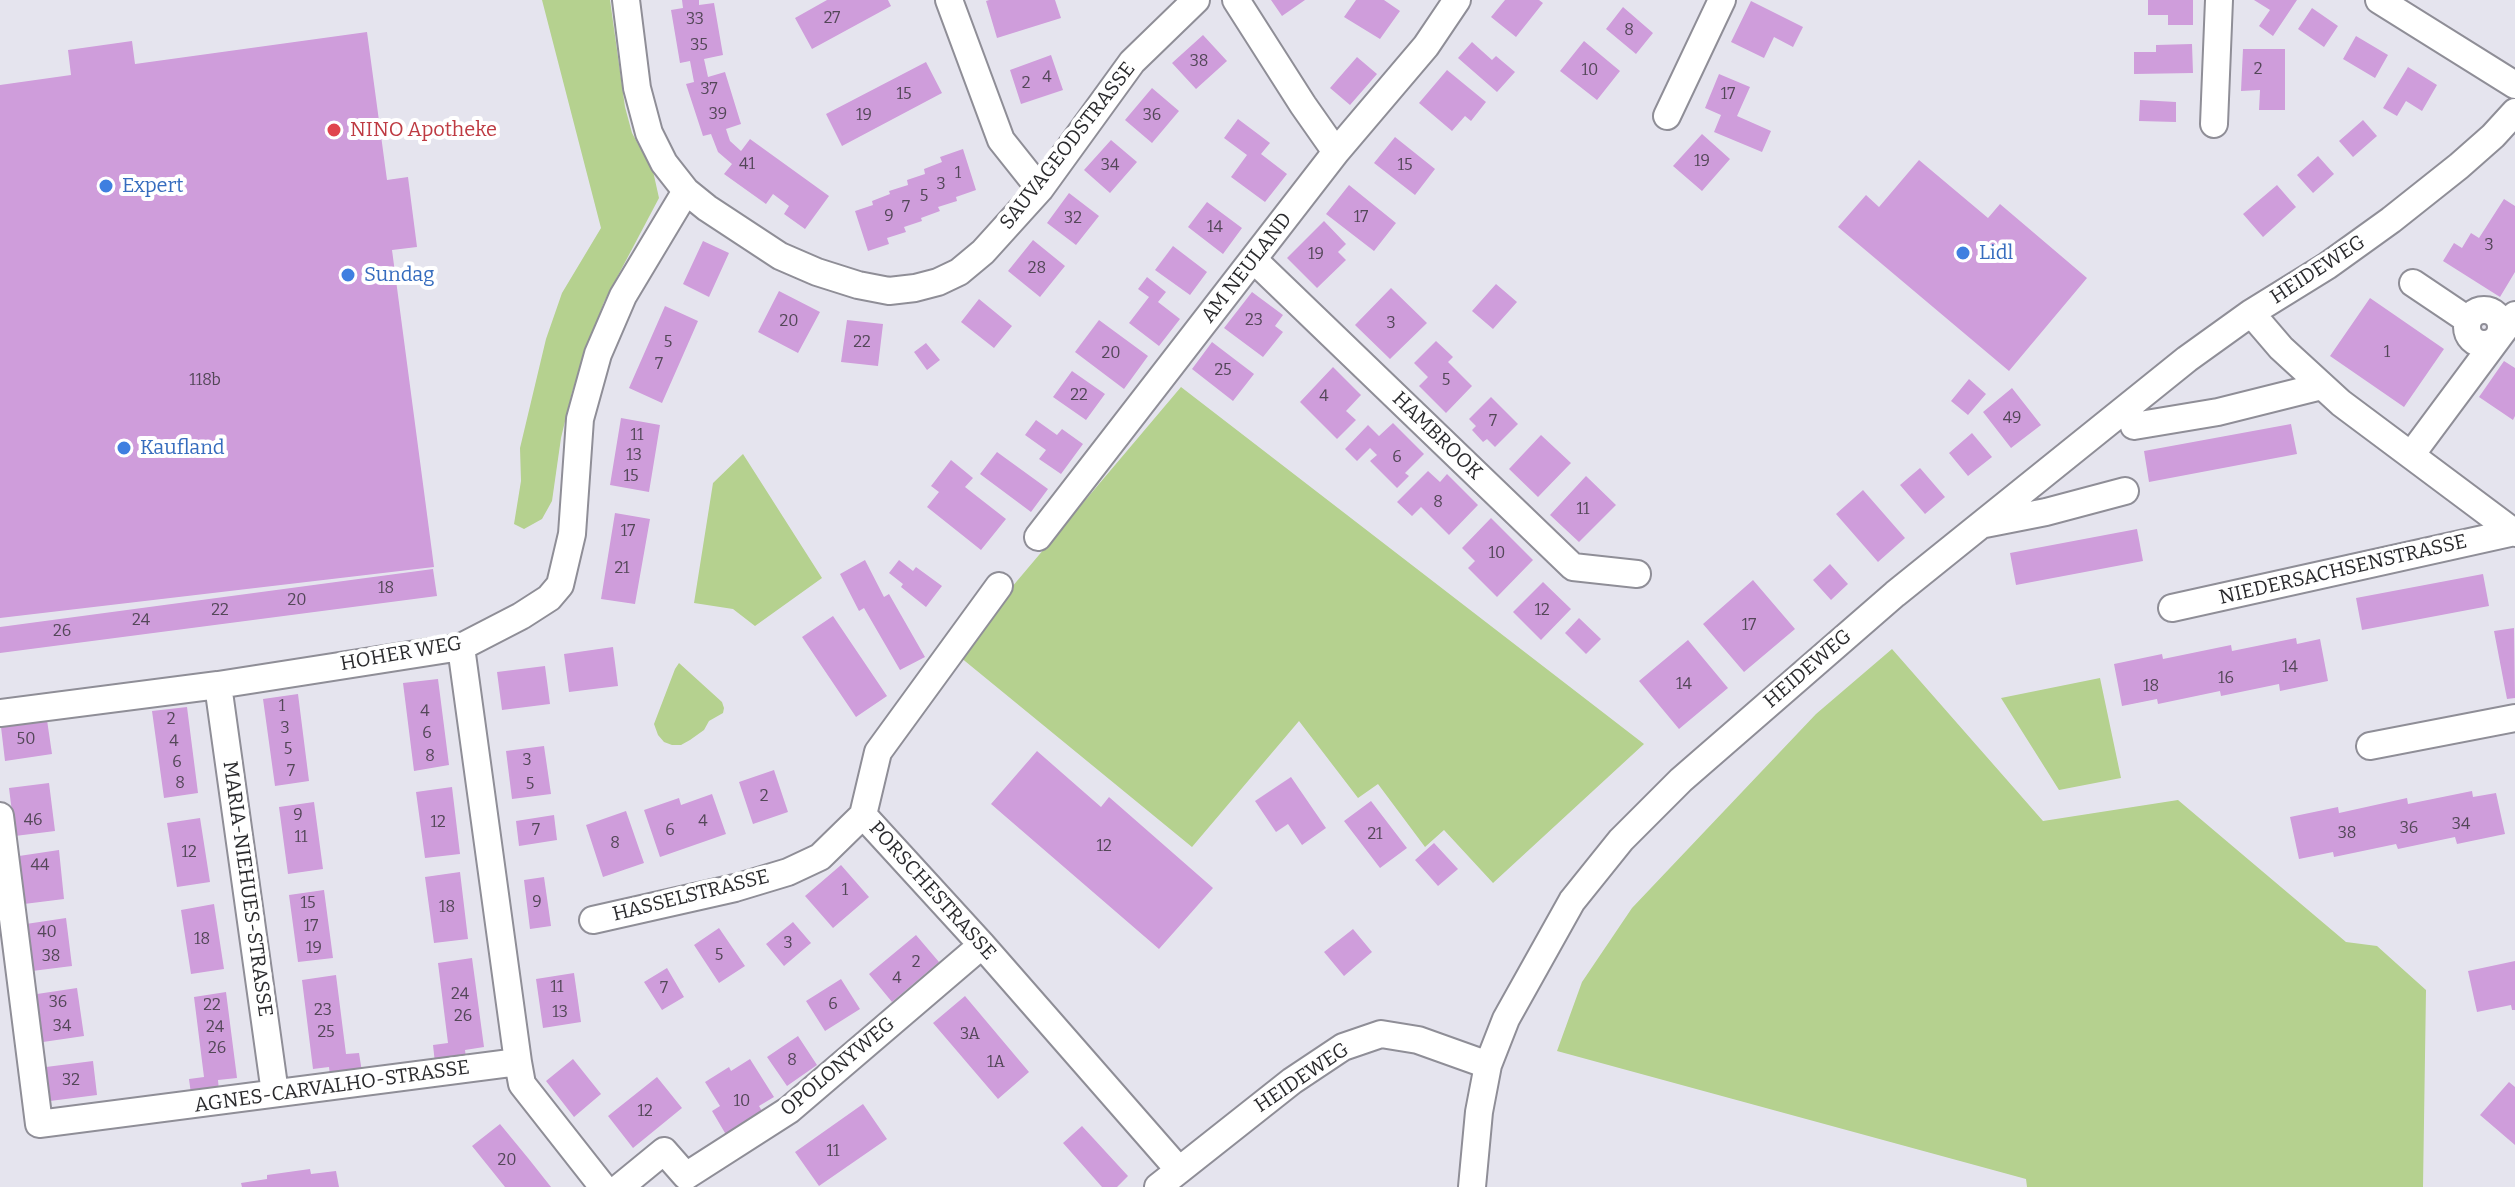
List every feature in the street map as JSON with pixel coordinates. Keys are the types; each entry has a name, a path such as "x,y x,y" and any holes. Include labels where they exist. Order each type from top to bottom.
{"street":[{"name":"SAUVAGEODSTRASSE","path":"626,0 637,88 649,133 664,163 686,191 780,256 817,272 889,291 938,282 959,272 983,252 1040,189 1132,62 1196,0"},
{"path":"949,0 1001,140 1040,189"},
{"path":"1236,0 1336,152"},
{"name":"AM NEULAND","path":"1038,537 1336,152 1426,46 1457,0"},
{"path":"1667,116 1722,0"},
{"path":"2214,124 2219,0"},
{"path":"2379,0 2515,85"},
{"name":"HEIDEWEG","path":"1158,1187 1292,1081 1343,1047 1381,1034 1418,1040 1488,1065 1506,1019 1565,912 1621,840 1681,780 1895,594 2187,359 2391,220 2459,166 2515,112"},
{"name":"HOHER WEG","path":"0,713 218,685 461,647 549,598 560,585 572,534 580,419 598,354 623,296 686,191"},
{"name":"HAMBROOK","path":"1254,260 1573,567 1637,574"},
{"path":"2413,283 2468,320 2481,310 2492,312 2500,321 2498,337"},
{"name":"NIEDERSACHSENSTRASSE","path":"2251,313 2281,348 2322,386 2515,532"},
{"path":"2411,455 2515,315"},
{"path":"2134,426 2218,412 2322,386"},
{"path":"1980,525 2046,512 2125,491"},
{"name":"NIEDERSACHSENSTRASSE","path":"2172,608 2515,532"},
{"name":"PORSCHESTRASSE","path":"999,586 878,752 863,815 982,945 1179,1170"},
{"path":"461,647 522,1084 603,1187"},
{"name":"MARIA-NIEHUES-STRASSE","path":"218,685 275,1093"},
{"path":"2370,746 2515,718"},
{"name":"HASSELSTRASSE","path":"593,920 735,888 788,872 820,857 863,815"},
{"name":"AGNES-CARVALHO-STRASSE","path":"0,816 39,1124 518,1062"},
{"name":"OPOLONYWEG","path":"620,1187 664,1151 679,1182 789,1110 982,945"},
{"path":"1472,1187 1479,1112 1488,1065"}],"green space":[{"path":"542,0 610,0 625,107 632,133 653,171 659,198 604,302 587,347 561,438 552,501 542,519 524,529 514,524 521,481 520,448 546,339 562,293 601,228"},
{"path":"1181,387 1644,744 1493,883 1444,830 1425,847 1378,784 1358,798 1299,721 1192,847 960,657 1006,594"},
{"path":"743,454 822,578 755,626 733,609 694,603 713,483"},
{"path":"1892,649 2043,821 2178,800 2346,942 2377,946 2426,990 2423,1187 2027,1187 2026,1179 1557,1051 1582,982 1632,908 1816,714"},
{"path":"679,663 722,702 724,708 723,713 709,721 704,730 690,740 681,745 672,745 658,735 654,724"},
{"path":"2100,678 2121,778 2059,790 2001,698"}],"building":[{"path":"682,0 699,0 699,5 714,3 723,55 704,59 708,77 725,72 741,124 726,129 730,141 741,151 750,139 829,196 805,229 784,214 789,206 773,194 766,204 724,174 732,164 718,152 711,134 703,136 686,84 694,82 690,61 680,63 671,10 683,8"},
{"path":"827,0 888,0 891,6 812,49 795,18"},
{"path":"1055,0 1061,18 997,38 986,1"},
{"path":"1271,0 1305,0 1282,16"},
{"path":"1356,0 1384,0 1400,11 1380,39 1344,17"},
{"path":"1505,0 1539,0 1543,3 1516,37 1491,17"},
{"path":"2148,0 2193,0 2193,25 2168,25 2168,15 2148,15"},
{"path":"2254,0 2297,0 2273,36 2259,26 2270,10"},
{"path":"1751,1 1803,27 1793,47 1774,37 1764,58 1731,42"},
{"path":"1623,7 1653,33 1636,54 1606,29"},
{"path":"2312,8 2338,26 2324,47 2298,29"},
{"path":"367,32 387,180 408,177 417,247 392,250 434,567 0,618 0,85 71,75 68,50 132,41 135,64"},
{"path":"1203,35 1227,61 1196,89 1172,63"},
{"path":"2356,36 2388,55 2375,78 2343,59"},
{"path":"1584,41 1620,71 1597,100 1560,71"},
{"path":"1472,42 1492,60 1496,56 1515,72 1497,92 1458,58"},
{"path":"2192,44 2193,73 2134,74 2134,52 2156,52 2156,45"},
{"path":"2243,49 2285,49 2285,110 2259,110 2260,90 2241,91"},
{"path":"1051,55 1063,90 1021,104 1010,70"},
{"path":"1357,57 1377,74 1350,105 1330,88"},
{"path":"926,62 942,93 842,146 826,114"},
{"path":"2408,67 2437,85 2422,111 2406,101 2397,116 2383,108"},
{"path":"1447,70 1486,102 1471,121 1465,116 1452,131 1419,103"},
{"path":"1719,74 1750,87 1737,116 1771,131 1762,152 1714,132 1721,115 1705,108"},
{"path":"1152,88 1179,111 1152,143 1125,120"},
{"path":"2140,100 2176,102 2176,122 2139,121"},
{"path":"1238,119 1270,143 1261,154 1287,174 1265,202 1231,177 1247,155 1224,138"},
{"path":"2363,120 2377,136 2353,157 2339,141"},
{"path":"1702,134 1730,159 1702,191 1673,166"},
{"path":"1395,137 1435,169 1415,195 1374,163"},
{"path":"1111,140 1137,162 1110,193 1084,170"},
{"path":"963,149 976,190 956,197 957,201 938,207 940,211 904,227 906,232 887,238 889,244 868,251 855,211 873,205 872,201 890,194 889,191 908,185 907,180 925,174 924,169 942,162 940,157"},
{"path":"2318,156 2334,174 2313,193 2297,175"},
{"name":"Lidl","path":"1919,160 1988,218 2000,204 2087,278 2009,371 1838,227 1866,195 1879,207"},
{"path":"1349,185 1396,223 1374,251 1326,214"},
{"path":"2277,185 2296,207 2263,237 2243,214"},
{"path":"1069,193 1099,216 1076,245 1047,223"},
{"path":"2504,199 2515,206 2515,272 2500,297 2443,261 2454,243 2462,248 2471,233 2479,238"},
{"path":"1207,202 1242,228 1223,254 1188,227"},
{"path":"1324,221 1346,244 1338,252 1346,260 1317,288 1287,258"},
{"path":"1033,240 1065,266 1040,297 1008,271"},
{"path":"703,241 729,253 709,297 683,284"},
{"path":"1173,246 1207,272 1190,295 1155,270"},
{"path":"1147,277 1166,292 1158,302 1180,319 1159,346 1129,323 1149,297 1138,289"},
{"path":"1496,284 1517,302 1493,329 1472,311"},
{"path":"1391,288 1427,323 1390,359 1355,325"},
{"path":"779,291 820,312 798,353 758,332"},
{"path":"1252,292 1283,315 1275,326 1283,332 1263,357 1224,328"},
{"path":"2370,298 2444,349 2404,407 2330,356"},
{"path":"979,299 1012,326 994,348 961,322"},
{"path":"665,306 698,321 662,403 629,388"},
{"path":"847,320 883,324 878,366 841,362"},
{"path":"1099,320 1148,356 1124,389 1075,352"},
{"path":"1436,341 1453,357 1448,362 1472,386 1446,413 1419,386 1428,377 1414,363"},
{"path":"1212,342 1254,374 1233,401 1192,369"},
{"path":"926,343 940,360 927,370 914,352"},
{"path":"2504,361 2515,368 2513,420 2479,397"},
{"path":"1333,367 1361,395 1346,411 1356,420 1337,439 1300,402"},
{"path":"1072,371 1105,394 1086,420 1053,397"},
{"path":"1969,379 1986,394 1968,415 1951,401"},
{"path":"2012,388 2041,425 2011,448 1983,412"},
{"path":"1491,397 1518,424 1495,447 1487,439 1483,442 1472,430 1476,426 1469,419"},
{"path":"621,418 660,425 649,492 610,485"},
{"path":"1036,420 1057,435 1062,429 1083,444 1061,474 1039,459 1046,450 1025,435"},
{"path":"1393,423 1424,454 1405,473 1409,476 1397,488 1370,461 1377,455 1370,448 1357,461 1345,449 1368,425 1379,436"},
{"path":"2291,424 2297,454 2149,482 2144,451"},
{"path":"1972,433 1992,457 1968,476 1949,453"},
{"path":"1541,435 1571,463 1538,497 1509,469"},
{"path":"997,452 1048,489 1031,512 980,474"},
{"path":"951,460 973,478 965,487 1006,519 981,550 927,507 939,492 931,486"},
{"path":"1920,468 1945,497 1925,514 1900,485"},
{"path":"1428,471 1440,482 1447,474 1478,505 1449,535 1421,507 1412,516 1397,502"},
{"path":"1586,476 1616,505 1579,542 1550,515"},
{"path":"1863,490 1905,538 1878,562 1836,514"},
{"path":"615,513 650,519 635,604 601,599"},
{"path":"1491,518 1533,560 1497,597 1468,568 1475,561 1462,548"},
{"path":"2137,529 2143,561 2016,585 2010,553"},
{"path":"865,560 884,597 889,594 925,657 900,670 864,608 859,611 840,574"},
{"path":"899,560 913,571 916,567 942,586 926,607 889,573"},
{"path":"1830,564 1848,584 1831,600 1813,580"},
{"path":"433,569 437,596 0,653 0,627"},
{"path":"2483,574 2489,606 2362,630 2356,598"},
{"path":"1753,580 1795,629 1744,672 1703,624"},
{"path":"1543,582 1571,609 1541,640 1513,612"},
{"path":"833,616 887,696 856,717 802,637"},
{"path":"1579,618 1601,639 1586,654 1565,633"},
{"path":"2514,628 2515,698 2507,699 2494,631"},
{"path":"2296,638 2297,644 2320,639 2328,681 2280,691 2279,684 2221,696 2220,691 2158,704 2157,699 2122,706 2114,664 2162,654 2163,659 2231,645 2232,651"},
{"path":"1688,640 1728,688 1679,729 1639,681"},
{"path":"613,647 618,686 569,692 564,654"},
{"path":"545,666 550,704 502,710 497,672"},
{"path":"438,679 449,765 414,771 403,683"},
{"path":"298,694 309,781 275,786 263,699"},
{"path":"187,707 198,793 164,798 152,711"},
{"path":"47,720 52,754 5,761 1,727"},
{"path":"544,746 551,794 512,799 506,751"},
{"path":"1037,751 1101,807 1109,797 1213,888 1159,949 991,804"},
{"path":"774,770 788,812 753,824 739,782"},
{"path":"1291,777 1326,828 1302,845 1288,824 1276,832 1255,801"},
{"path":"49,783 55,831 15,836 9,788"},
{"path":"452,787 460,854 425,858 416,792"},
{"path":"2472,791 2473,797 2496,793 2505,834 2457,844 2455,837 2398,849 2396,844 2334,857 2333,852 2299,859 2290,817 2338,807 2339,813 2407,798 2408,804"},
{"path":"712,794 726,834 660,857 644,810 679,798 681,805"},
{"path":"1371,801 1407,848 1380,868 1344,821"},
{"path":"314,802 323,869 288,874 279,807"},
{"path":"626,811 644,863 603,877 586,825"},
{"path":"554,815 557,840 519,846 516,821"},
{"path":"200,818 210,882 177,887 167,823"},
{"path":"1434,843 1458,869 1438,886 1415,860"},
{"path":"59,850 64,899 24,904 19,856"},
{"path":"841,865 869,897 833,928 805,896"},
{"path":"460,872 468,939 434,943 425,877"},
{"path":"544,877 551,926 530,929 524,880"},
{"path":"324,890 333,958 298,962 289,895"},
{"path":"214,904 224,969 191,974 181,910"},
{"path":"66,918 72,966 32,971 26,924"},
{"path":"793,922 811,943 784,966 766,944"},
{"path":"719,928 745,966 719,983 694,945"},
{"path":"1353,929 1372,952 1344,976 1324,952"},
{"path":"916,935 939,962 892,1002 869,974"},
{"path":"472,958 484,1047 465,1050 466,1058 435,1063 433,1045 448,1043 438,963"},
{"path":"2515,961 2515,1010 2511,1005 2477,1012 2468,971"},
{"path":"667,968 684,997 662,1010 644,982"},
{"path":"574,973 581,1022 543,1028 536,979"},
{"path":"336,975 346,1054 359,1053 362,1072 330,1076 329,1067 313,1069 302,980"},
{"path":"841,979 860,1009 825,1031 806,1001"},
{"path":"77,988 84,1036 43,1042 37,994"},
{"path":"226,992 237,1078 218,1080 219,1091 191,1094 189,1079 204,1077 194,997"},
{"path":"965,996 1029,1072 998,1099 933,1023"},
{"path":"798,1036 817,1065 787,1086 767,1057"},
{"path":"573,1059 601,1094 574,1117 546,1081"},
{"path":"750,1059 774,1097 759,1106 762,1111 728,1138 712,1111 720,1106 705,1082 729,1067 731,1071"},
{"path":"93,1061 97,1095 50,1101 46,1067"},
{"path":"657,1077 682,1108 633,1148 608,1116"},
{"path":"2509,1082 2515,1087 2515,1145 2480,1115"},
{"path":"863,1104 887,1139 819,1186 795,1152"},
{"path":"500,1124 551,1187 505,1187 472,1146"},
{"path":"1082,1126 1128,1176 1117,1187 1102,1187 1063,1143"},
{"path":"310,1169 311,1174 336,1171 339,1187 242,1187 241,1183 267,1179 267,1175"}],"place":[{"name":"NINO Apotheke","path":"334,130"},
{"name":"Expert","path":"106,186"},
{"name":"Lidl","path":"1963,253"},
{"name":"Sundag","path":"348,275"},
{"name":"Kaufland","path":"124,448"}]}
